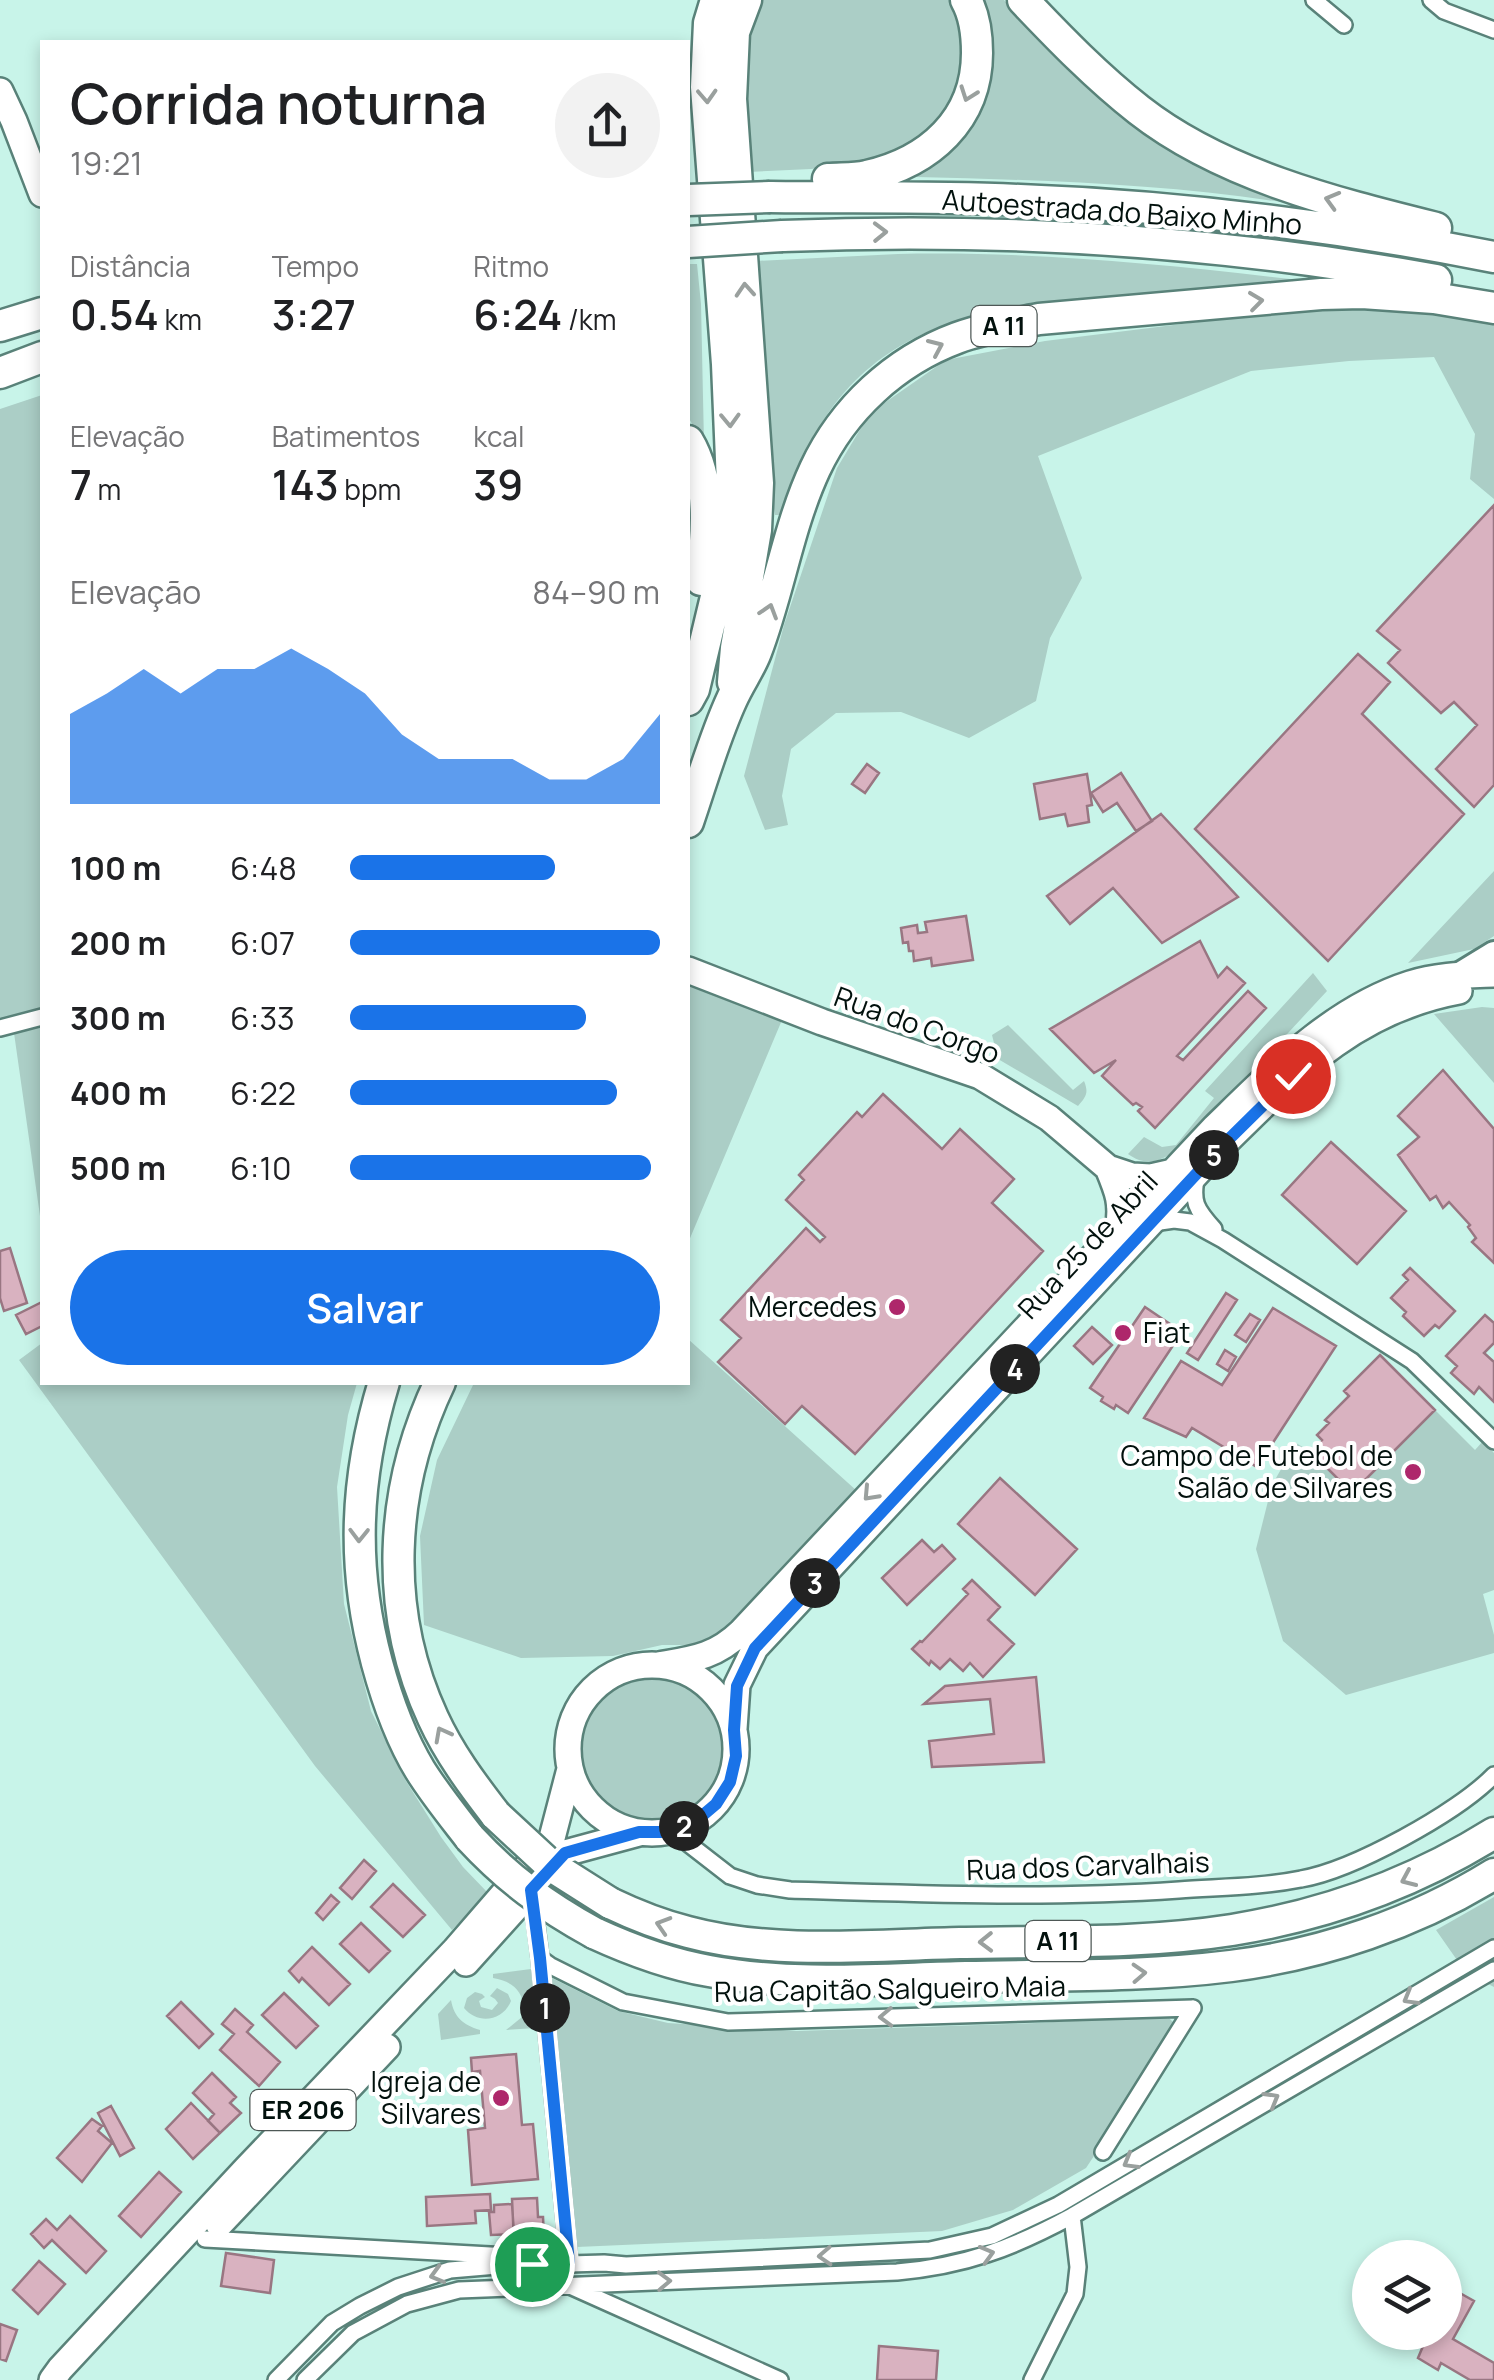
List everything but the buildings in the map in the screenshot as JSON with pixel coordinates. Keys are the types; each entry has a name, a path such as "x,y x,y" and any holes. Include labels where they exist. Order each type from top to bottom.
{"highway":[{"path":"690,697 720,580 732,483 706,87 708,37 716,0"},
{"name":"A 11","path":"731,700 756,530 758,483 730,99 734,32 746,0"},
{"path":"770,197 797,181 864,177 894,168 922,155 948,134 968,100 977,68 977,36 966,0"},
{"path":"1022,0 1071,50 1142,112 1207,150 1249,171 1321,198 1494,242"},
{"name":"Autoestrada do Baixo Minho","path":"690,200 1020,200 1145,208 1316,227 1494,257"},
{"name":"Autoestrada do Baixo Minho","path":"690,242 881,232 1135,240 1362,267 1494,294"},
{"name":"A 11","path":"690,816 731,700 756,654 815,469 836,432 863,398 926,351 960,337 1040,319 1307,295 1399,294 1494,308"},
{"path":"0,326 40,314"},
{"path":"0,376 40,358"},
{"path":"0,376 40,371"},
{"path":"690,447 703,483 706,517 706,548 690,625"},
{"path":"383,1385 369,1438 358,1546 369,1633 397,1724 419,1768 470,1838 500,1870 558,1913 636,1952 675,1964 782,1979 1143,1973 1232,1966 1344,1941 1450,1899 1494,1874"},
{"name":"A 11","path":"439,1385 410,1460 397,1545 404,1632 432,1717 452,1754 496,1815 550,1865 610,1903 650,1921 690,1933 764,1944 1147,1938 1230,1930 1327,1909 1392,1886 1494,1833"}],"main road":[{"path":"0,91 40,189"},
{"name":"Rua 25 de Abril","path":"1458,974 1494,952"},
{"name":"Rua do Corgo","path":"690,971 822,1022 980,1076 1049,1118 1108,1168"},
{"name":"Rua 25 de Abril","path":"734,1730 737,1686 755,1648 1149,1224 1185,1172 1283,1061 1377,997 1412,983 1458,974 1494,974"},
{"name":"Rua 25 de Abril","path":"659,1664 701,1658 728,1644 1118,1230 1293,1076 1383,1014 1416,1000 1458,991 1494,990"},
{"path":"1108,1168 1151,1177 1185,1172"},
{"path":"1108,1168 1122,1210 1118,1230"},
{"path":"659,1664 684,1671 707,1685 724,1705 734,1730"},
{"name":"ER 206","path":"52,2380 455,1950 552,1838 570,1769 568,1742 574,1716 588,1694 608,1677 633,1667 659,1664"},
{"name":"ER 206","path":"72,2380 565,1853 639,1832 672,1832 696,1821 716,1804 730,1782 736,1756 734,1730"},
{"name":"ER 206","path":"570,1769 580,1792 595,1811 615,1825 639,1832"}],"street":[{"path":"1314,0 1344,25"},
{"path":"1431,0 1444,11 1494,30"},
{"path":"0,1028 40,1018"},
{"path":"1185,1172 1194,1190 1197,1210 1223,1240"},
{"path":"1149,1224 1190,1222 1223,1240 1412,1360 1494,1442"},
{"name":"Rua dos Carvalhais","path":"672,1832 730,1876 790,1890 1054,1896 1246,1886 1302,1879 1344,1867 1468,1798 1494,1776"},
{"path":"531,1890 569,2263"},
{"path":"276,2380 332,2323 398,2287 450,2270 903,2252 955,2246 992,2236 1058,2205 1494,1948"},
{"name":"Rua Capitão Salgueiro Maia","path":"540,1958 623,2002 728,2022 1193,2008 1103,2152"},
{"path":"305,2380 353,2332 406,2304 459,2290 922,2270 992,2254 1072,2216 1494,1970"},
{"path":"1032,2380 1075,2294 1078,2267 1072,2216"},
{"path":"205,2239 508,2256 517,2265"},
{"path":"567,2284 780,2380"}],"shaded area":[{"path":"761,0 956,0 964,31 959,94 926,139 879,161 748,172 745,60 753,18"},
{"path":"978,0 1004,0 1041,40 1294,204 1153,187 916,177 942,160 960,141 971,121"},
{"path":"898,254 1106,260 1314,282 1048,302 980,314 919,336 865,371 842,395 809,445 781,515 775,515 756,261"},
{"path":"690,264 697,264 701,304 704,444 690,420"},
{"path":"1379,306 1494,324 1494,499 1470,479 1475,434 1434,357 1251,371 1038,456 1082,578 1050,638 1036,701 969,738 901,712 836,713 791,749 782,796 788,825 765,830 744,776 784,625 837,468 870,413 946,360 1045,341 1254,315"},
{"path":"40,396 40,1009 0,1019 0,409"},
{"path":"1494,871 1494,936 1474,949 1408,963"},
{"path":"1313,973 1327,991 1190,1138 1157,1160 1128,1154 1144,1137 1162,1147 1176,1145 1214,1098 1205,1091"},
{"path":"690,983 782,1020 690,1238"},
{"path":"1494,1008 1494,1083 1434,1014"},
{"path":"1008,1025 1073,1090 1084,1081 1086,1095 1078,1106 998,1059 992,1035"},
{"path":"40,1026 40,1216 14,1033"},
{"path":"690,1341 857,1491 719,1633 692,1645 662,1645 613,1656 521,1658 424,1625 420,1536 437,1460 473,1385 690,1385"},
{"path":"40,1344 40,1385 356,1385 337,1487 344,1604 371,1711 406,1781 441,1837 488,1893 452,1930 315,1766 19,1360"},
{"path":"1435,1410 1475,1450 1483,1441 1494,1453 1494,1590 1483,1594 1494,1635 1494,1653 1346,1695 1283,1641 1256,1549 1272,1485 1296,1443 1311,1452 1352,1493"},
{"path":"652,1679 679,1684 702,1699 717,1722 722,1749 717,1776 702,1799 679,1814 652,1819 625,1814 602,1799 587,1776 582,1749 587,1722 602,1699 625,1684"},
{"path":"1494,1897 1494,1987 1466,1973 1436,1930"},
{"path":"531,1969 536,2028 506,2030 522,2017 523,2002 518,1990 493,1978 493,1974"},
{"path":"552,1978 618,2011 668,2023 797,2031 1166,2015 1175,2024 1147,2076 1086,2168 1013,2210 942,2231 577,2247"},
{"path":"497,1988 508,1994 511,2001 502,2013 483,2019 464,2008 467,1998 475,1992 485,1997 479,2001 481,2007 492,2010 498,2003 490,1996"},
{"path":"451,2000 460,2020 480,2030 480,2034 441,2040 438,2014"}],"place":[{"name":"Mercedes","path":"897,1307"},
{"name":"Fiat","path":"1123,1333"},
{"name":"Campo de Futebol de Salão de Silvares","path":"1413,1472"},
{"name":"Igreja de Silvares","path":"501,2098"}],"route":[{"path":"532,2264 569,2263 531,1890 565,1853 639,1832 672,1832 696,1821 716,1804 730,1782 736,1756 737,1686 755,1648 1226,1142 1293,1076"}]}
